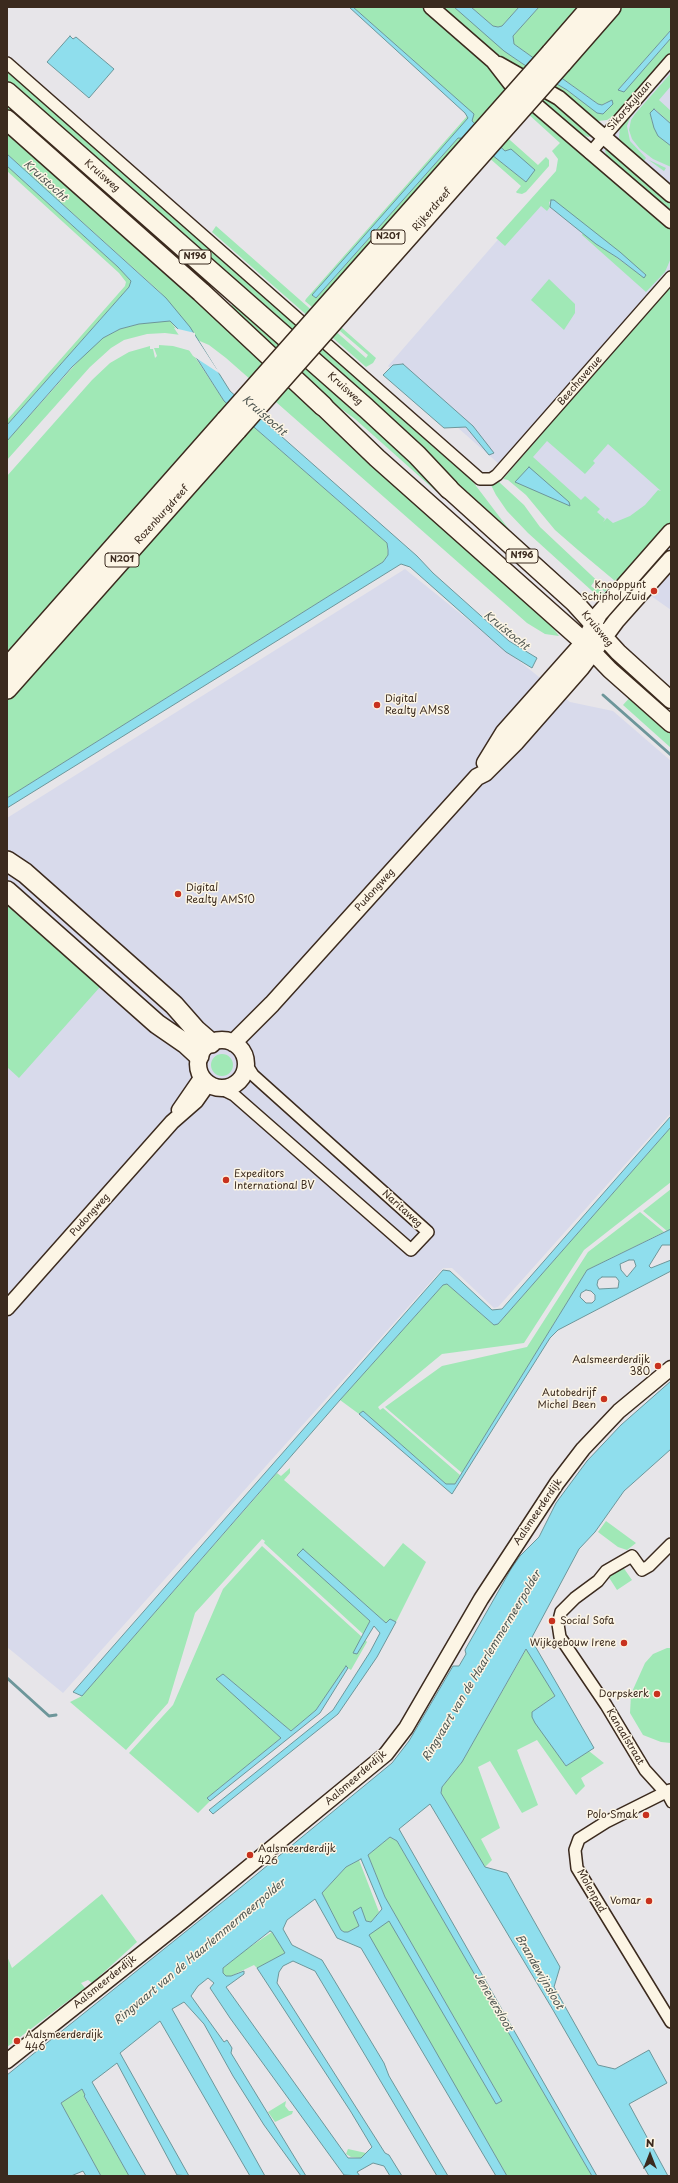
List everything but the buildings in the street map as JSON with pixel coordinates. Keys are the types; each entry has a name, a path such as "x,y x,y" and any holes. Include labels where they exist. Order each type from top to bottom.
{"highway":[{"name":"Rijkerdreef","path":"556,58 592,7"},
{"name":"Rijkerdreef","path":"231,425 556,58 611,7"},
{"name":"Kruisweg","path":"7,92 366,408 417,455 449,489"},
{"name":"Kruisweg","path":"7,120 201,292 323,406"},
{"name":"Rozenburgdreef","path":"7,668 231,425"},
{"name":"Rozenburgdreef","path":"7,689 231,425"},
{"path":"7,861 25,873 174,1005 196,1030 205,1049"},
{"path":"7,891 157,1024 186,1044 205,1049"}],"main road":[{"name":"Kruisweg","path":"323,406 378,458 671,724"},
{"name":"Kruisweg","path":"449,489 574,602 621,656 671,700"},
{"path":"588,648 593,623 671,532"},
{"path":"588,648 604,637 671,559"},
{"name":"Pudongweg","path":"240,1053 272,1004 477,777 480,769 490,757 504,732 588,648"},
{"path":"219,1040 240,1053 241,1078 230,1087 211,1084 198,1071 205,1049 219,1040"}],"street":[{"path":"431,7 493,61 510,82 590,153 671,221"},
{"name":"Sikorskylaan","path":"590,153 671,60"},
{"path":"493,61 559,98 671,195"},
{"name":"Kruisweg","path":"7,63 469,471 477,477 485,480"},
{"name":"Beechavenue","path":"485,480 497,475 671,277"},
{"name":"Naritaweg","path":"211,1084 234,1095 412,1250 428,1232 253,1075 240,1053"},
{"name":"Pudongweg","path":"7,1308 172,1122 189,1094 211,1084"},
{"name":"Aalsmeerderdijk","path":"7,2061 184,1920 386,1754 410,1721 481,1599 557,1484 583,1449 619,1411 671,1368"},
{"name":"Kanaalstraat","path":"668,1791 645,1770 606,1705 560,1637 558,1624 560,1612 598,1581 606,1572 632,1556 642,1570 649,1566 671,1544"},
{"path":"668,1791 671,1803"},
{"name":"Molenpad","path":"668,1791 606,1822 579,1839 575,1850 578,1868 671,2022"}],"shaded area":[{"path":"671,62 671,610 637,586 388,366 542,189"},
{"path":"405,569 570,702 613,711 671,761 671,1113 498,1307 494,1308 452,1268 443,1268 63,1693 7,1647 7,818"}],"green space":[{"path":"353,7 424,7 671,228 671,258 665,272 646,292 582,235 583,233 643,277 646,275 553,200 549,202 550,207 547,211 541,206 505,246 496,238 556,171 558,159 552,151 560,143 504,92 483,116 538,165 546,157 549,160 549,166 526,192 522,194 517,193 516,192 521,186 470,141 316,305 376,358 373,363 366,367 212,232 216,226 366,358 368,355 305,301 468,115 468,119 313,296 316,298 458,138 472,139 526,182 511,150 505,151 472,121 472,113"},
{"path":"440,7 454,7 518,61 567,90 601,114 603,114 607,102 602,105 598,104 514,44 513,36 539,7 584,7 549,45 546,43 543,47 568,69 618,7 671,7 671,30 618,90 624,91 671,38 671,52 616,114 607,120 598,121 593,120 503,61"},
{"path":"471,7 519,7 502,26 498,27 493,26"},
{"path":"7,69 467,474 511,532 579,593 576,596 345,378 7,81"},
{"path":"671,73 671,86 659,100 671,111 671,124 655,109 651,119 658,136 671,146 671,167 653,159 640,149 632,139 629,130 631,120 635,114"},
{"path":"522,83 543,91 592,135 588,137 579,133"},
{"path":"7,102 202,273 196,280 7,112"},
{"path":"632,112 627,126 630,141 646,158 644,161 622,148 619,137 620,128"},
{"path":"7,133 212,315 367,462 550,624 559,636 545,634 527,623 226,358 209,345 195,339 160,292 7,154"},
{"path":"606,148 671,199 671,214 608,158 605,151"},
{"path":"648,160 666,168 664,171"},
{"path":"7,166 118,267 131,281 129,287 7,425 7,420 125,286 126,282 119,273 7,171"},
{"path":"549,279 575,304 575,313 564,330 531,300"},
{"path":"671,283 671,524 620,582 616,579 615,581 555,530 526,495 508,480 503,479","holes":["547,441 585,474 595,463 593,461 608,444 661,491 658,490 645,505 630,516 613,523 607,518 603,522 605,519 597,512 600,509 585,496 581,500 533,457"]},
{"path":"235,302 441,488 437,492 355,419 317,391 228,309"},
{"path":"170,321 181,335 165,333 147,334 124,340 111,348 90,367 7,460 7,441 90,348 103,338 120,329 146,322"},
{"path":"159,345 173,346 191,351 224,401 387,543 388,555 383,562 7,798 7,697 88,613 105,594 119,572 80,571 50,604 36,626 7,659 7,476 92,380 110,363 129,352 150,346 150,349 153,349 155,358 157,356 154,348 159,348"},
{"path":"498,481 524,505 540,527 607,590 605,592 594,582 591,586 596,590 598,588 605,594 608,592 610,594 602,600 528,533 507,511 496,495 491,485"},
{"path":"632,695 671,730 671,748 623,705"},
{"path":"7,905 100,987 19,1078 7,1067"},
{"path":"222,1054 230,1057 233,1065 230,1073 222,1076 214,1073 211,1065 214,1057"},
{"path":"671,1127 671,1182 584,1250 524,1343 442,1354 378,1407 380,1410 383,1408 460,1475 455,1484 446,1484 363,1411 359,1414 340,1400 443,1285 447,1284 494,1325 498,1324"},
{"path":"671,1189 671,1229 667,1231 643,1211"},
{"path":"640,1212 664,1232 587,1270 462,1473 385,1407 442,1366 527,1347 588,1252"},
{"path":"290,1468 290,1473 284,1480 384,1567 403,1543 426,1562 396,1622 390,1619 386,1623 303,1550 298,1555 370,1621 363,1634 264,1543 265,1541 262,1539 195,1613 168,1703 126,1750 70,1702 82,1696 277,1473 281,1476"},
{"path":"606,1521 636,1543 627,1550 618,1547 598,1532"},
{"path":"262,1546 362,1637 354,1653 357,1653 365,1640 367,1642 351,1670 346,1667 316,1710 291,1731 223,1674 217,1679 281,1738 207,1798 210,1801 198,1813 129,1753 173,1705 223,1589"},
{"path":"623,1567 632,1580 617,1590 608,1576"},
{"path":"527,1648 555,1696 532,1712 566,1766 589,1751 604,1763 581,1778 585,1786 576,1795 537,1740 517,1750 538,1805 522,1813 490,1761 478,1767 500,1828 481,1839 492,1860 485,1867 441,1793 442,1787 462,1762"},
{"path":"667,1648 671,1648 671,1743 661,1742 643,1735 630,1713 631,1694 645,1663 653,1654"},
{"path":"390,1837 397,1841 592,2176 507,2176 368,1935 389,1920 496,2104 502,2101 385,1897 368,1855"},
{"path":"359,1860 379,1912 371,1922 366,1921 361,1908 353,1912 359,1926 348,1932 344,1932 341,1930 322,1893 346,1867"},
{"path":"102,1894 137,1942 92,1983 88,1980 81,1983 85,1988 7,2047 7,1956 12,1968"},
{"path":"272,1932 286,1953 257,1968 254,1965 231,1976 226,1976 223,1973 223,1968 244,1951"},
{"path":"82,2089 85,2095 84,2097 129,2176 101,2176 61,2103"},
{"path":"286,2101 285,2106 289,2111 293,2111 292,2114 275,2122 268,2112"},
{"path":"348,2149 366,2153 361,2158 351,2157 346,2154"}],"water":[{"path":"349,7 353,7 474,114 472,121 505,151 511,149 535,170 526,182 472,139 458,138 316,298 312,295 468,118 465,113"},
{"path":"454,7 471,7 493,26 498,27 502,26 519,7 539,7 513,36 514,44 598,104 602,105 612,100 613,104 603,114 597,113 567,90 504,51"},
{"path":"671,30 671,38 624,92 618,90"},
{"path":"70,36 73,39 76,37 114,69 89,98 47,62"},
{"path":"654,109 671,124 671,146 658,136 654,128 650,113"},
{"path":"7,154 166,298 190,327 230,391 417,556 433,573 509,641 537,658 532,668 506,652 410,567 401,564 7,808 7,798 383,562 388,555 388,550 387,543 224,401 178,329 170,321 139,324 120,329 103,338 72,367 7,441 7,425 129,287 131,281 118,267 7,166"},
{"path":"551,200 554,200 620,252 646,275 644,278 618,258 596,244 550,207"},
{"path":"403,364 473,426 494,453 489,455 466,427 444,428 383,375 393,365"},
{"path":"529,467 569,502 570,506 515,482"},
{"path":"671,1116 671,1127 498,1324 494,1325 447,1284 443,1285 340,1400 82,1696 73,1692 443,1270 450,1271 492,1310 502,1309"},
{"path":"671,1229 671,1245 662,1245 649,1266 651,1268 671,1260 671,1271 558,1330 550,1338 452,1494 359,1414 363,1411 446,1484 455,1484 587,1270","holes":["629,1260 634,1260 636,1266 627,1277 621,1270 620,1264","602,1277 616,1277 619,1281 618,1288 599,1289 597,1285 598,1280","586,1290 591,1291 595,1295 595,1300 592,1303 586,1303 580,1297 581,1293"]},
{"path":"671,1381 671,1449 624,1491 595,1532 579,1549 531,1639 594,1748 566,1766 535,1723 532,1717 532,1712 555,1696 526,1649 462,1762 442,1787 441,1793 485,1867 507,1873 560,1967 554,1987 598,2065 615,2069 649,2050 667,2083 629,2104 668,2176 649,2176 553,2010 430,1804 399,1829 597,2176 592,2176 397,1841 390,1837 368,1855 385,1897 502,2101 496,2104 389,1921 369,1935 507,2176 496,2176 361,1948 337,1938 315,1899 287,1920 283,1929 292,1945 322,1960 384,2063 389,2076 448,2176 437,2176 315,1971 293,1961 283,1966 279,1972 277,1983 385,2153 389,2155 402,2176 390,2176 384,2166 373,2163 357,2172 360,2176 344,2175 230,2018 210,1988 214,1983 208,1978 198,1986 191,1996 224,2042 227,2040 232,2048 231,2053 306,2176 301,2176 264,2125 233,2076 204,2024 184,2002 172,2009 265,2176 250,2176 160,2021 120,2053 189,2176 177,2175 117,2063 92,2082 146,2176 129,2176 84,2096 85,2095 82,2089 61,2103 101,2176 86,2176 83,2171 71,2176 7,2176 7,2075 240,1888 392,1763 409,1741 453,1666 459,1666 466,1654 465,1650 511,1569 520,1556 539,1537 556,1503 587,1461 621,1425","holes":["361,1859 382,1909 371,1922 366,1921 361,1907 353,1912 359,1926 348,1932 344,1932 341,1930 322,1893 346,1867","270,1931 285,1953 257,1968 351,2112 372,2147 361,2158 348,2158 226,1987 244,1974 244,1971 231,1976 226,1976 223,1973 223,1968"]},
{"path":"303,1549 386,1623 390,1619 396,1622 377,1657 338,1714 213,1814 209,1810 333,1710 370,1652 380,1633 374,1626 357,1654 353,1653 370,1621 297,1555"},
{"path":"346,1666 348,1668 320,1713 210,1801 207,1798 281,1738 216,1679 223,1674 291,1731 316,1710"}],"pier":[{"path":"174,328 195,333 195,336 222,375 193,356"}],"waterway":[{"name":"Kruistocht","path":"603,695 671,755"},
{"path":"7,1678 49,1716 56,1715"}],"place":[{"name":"Knooppunt Schiphol Zuid","path":"654,591"},
{"name":"Digital Realty AMS8","path":"377,705"},
{"name":"Digital Realty AMS10","path":"178,894"},
{"name":"Expeditors International BV","path":"226,1180"},
{"name":"Aalsmeerderdijk 380","path":"658,1366"},
{"name":"Autobedrijf Michel Been","path":"604,1399"},
{"name":"Social Sofa","path":"552,1621"},
{"name":"Wijkgebouw Irene","path":"624,1643"},
{"name":"Dorpskerk","path":"657,1694"},
{"name":"Polo Smak","path":"646,1815"},
{"name":"Aalsmeerderdijk 426","path":"250,1855"},
{"name":"Vomar","path":"649,1901"},
{"name":"Aalsmeerderdijk 446","path":"17,2041"}],"water label":[{"name":"Ringvaart van de Haarlemmermeerpolder","path":"482,1666"},
{"name":"Ringvaart van de Haarlemmermeerpolder","path":"200,1952"},
{"name":"Brandewijnsloot","path":"539,1972"},
{"name":"Jeneversloot","path":"493,2002"}]}
